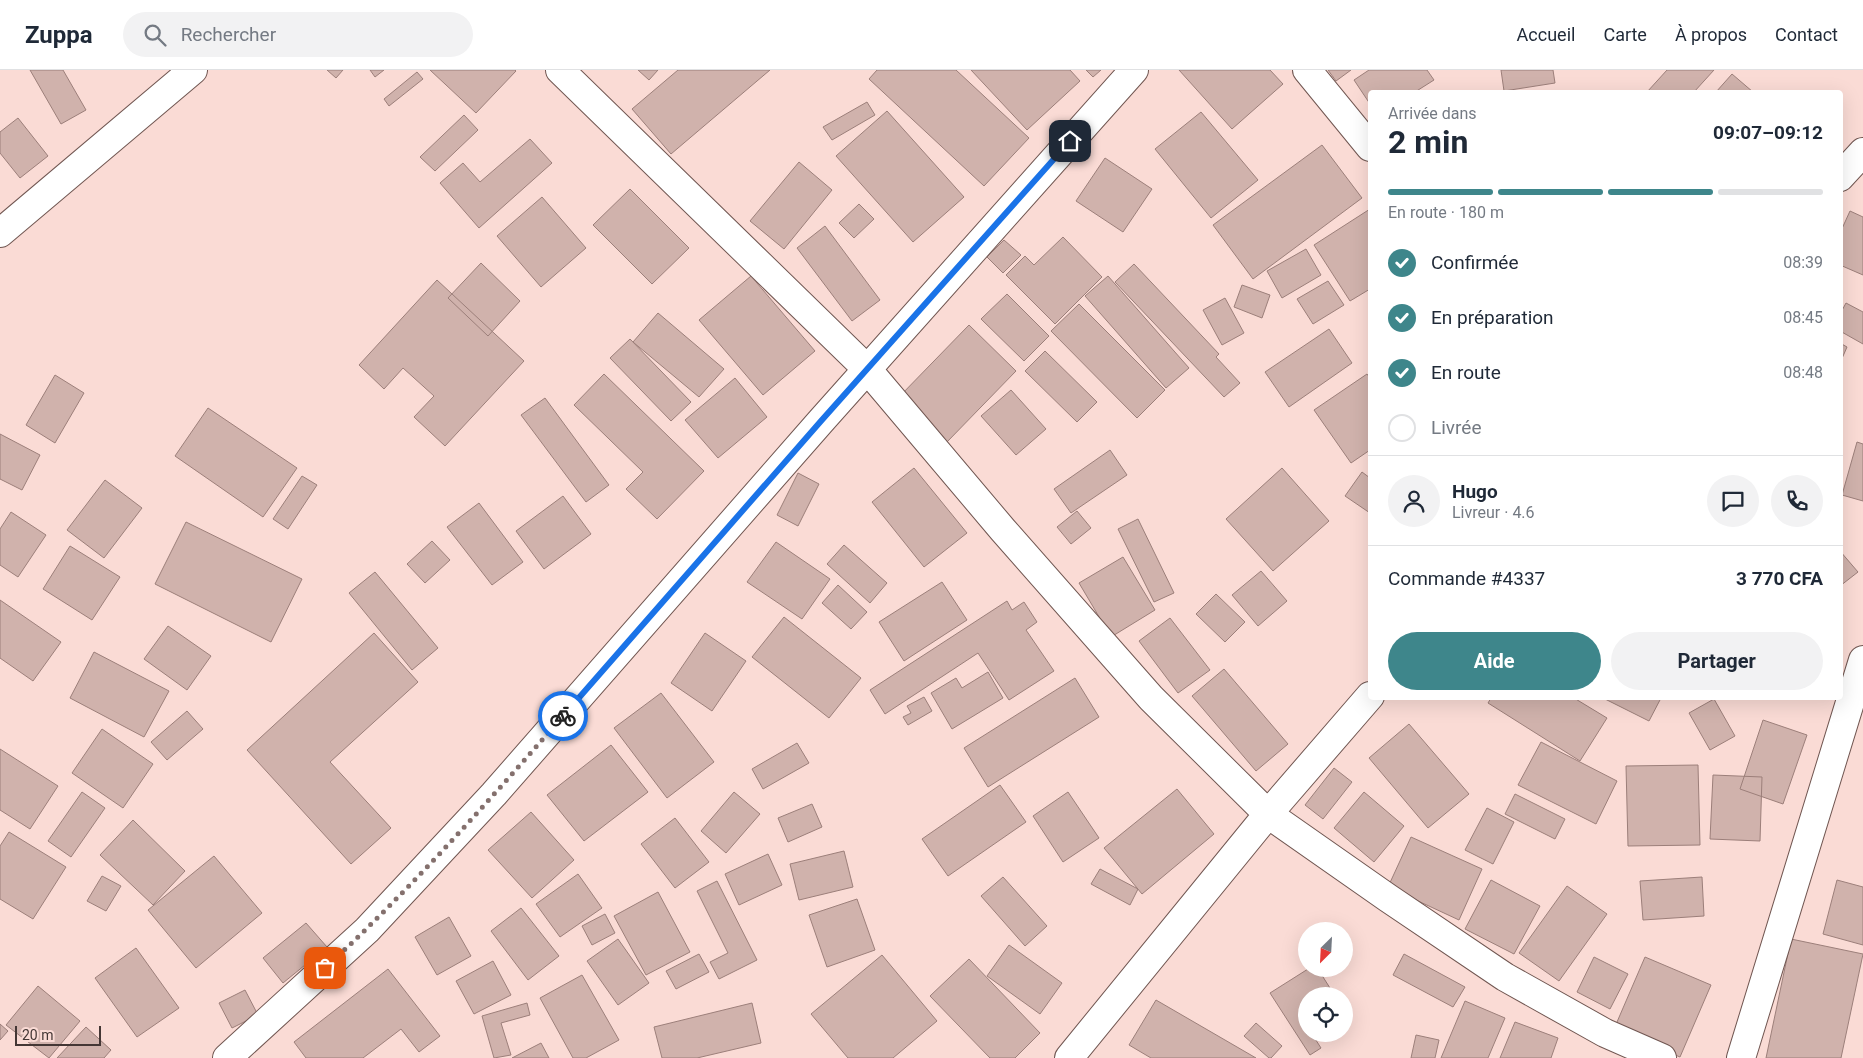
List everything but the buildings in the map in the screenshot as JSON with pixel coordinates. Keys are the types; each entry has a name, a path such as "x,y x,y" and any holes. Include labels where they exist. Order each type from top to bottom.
{"street":[{"path":"0,233 194,70"},
{"path":"560,70 867,369 1003,530 1151,698 1268,814 1506,977 1606,1033 1662,1058"},
{"path":"227,1058 367,930 494,794 867,369 1134,70"},
{"path":"1307,70 1368,146"},
{"path":"1843,174 1863,152"},
{"path":"1741,1058 1854,662"},
{"path":"1069,1058 1268,814 1368,698"}],"way so far":[{"path":"325,968 367,930 494,794 563,716"}],"route":[{"path":"563,716 821,421 1070,141"}]}
